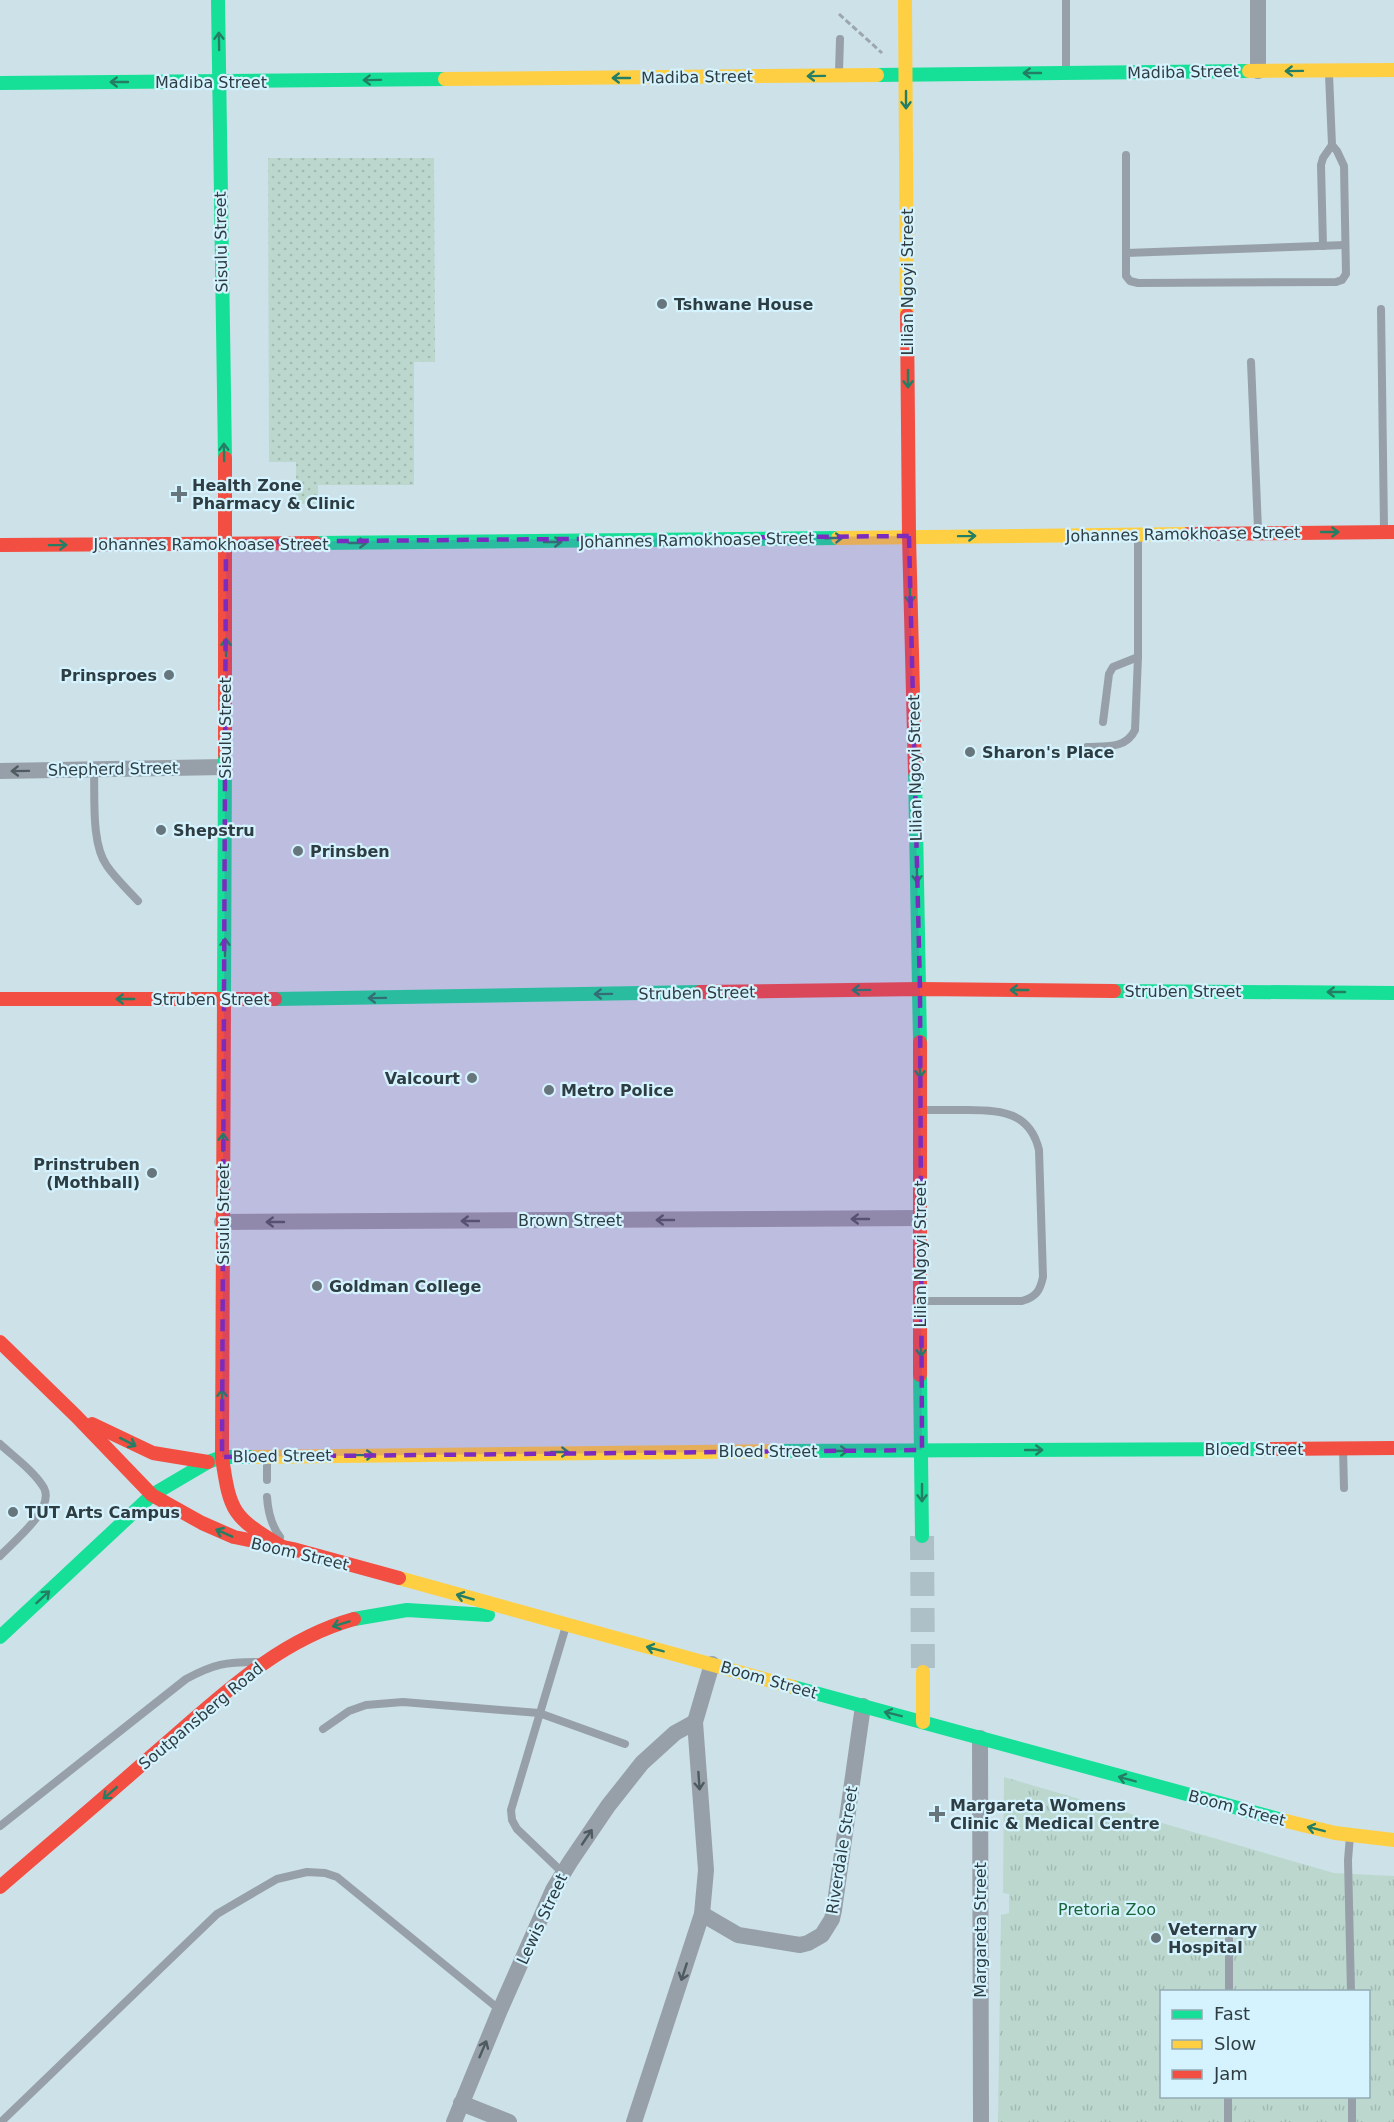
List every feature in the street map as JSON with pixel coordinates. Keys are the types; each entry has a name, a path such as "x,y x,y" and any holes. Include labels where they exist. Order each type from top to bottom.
{"main road":[{"name":"Sisulu Street","path":"218,0 226,542 226,1000 222,1222 222,1457 227,1491 234,1512 246,1525 287,1548"},
{"name":"Lilian Ngoyi Street","path":"905,0 909,536 920,989 919,1218 922,1536"},
{"name":"Madiba Street","path":"0,83 1394,70"},
{"name":"Johannes Ramokhoase Street","path":"0,545 744,540 909,536 1389,532"},
{"name":"Struben Street","path":"0,999 226,1000 920,989 1394,993"},
{"name":"Boom Street","path":"0,1342 152,1495 234,1538 287,1548 1226,1806 1350,1836 1394,1840"},
{"path":"76,1416 153,1453 172,1458 208,1462"},
{"name":"Bloed Street","path":"152,1495 208,1462 222,1457 1394,1448"},
{"path":"0,1637 152,1495"},
{"name":"Soutpansberg Road","path":"0,1887 238,1682 266,1662 319,1631 363,1617 398,1611 442,1611 542,1619"},
{"path":"923,1672 923,1722"}],"street":[{"path":"1258,0 1258,71"},
{"name":"Shepherd Street","path":"0,771 225,767"},
{"name":"Brown Street","path":"222,1222 919,1218"},
{"path":"634,2122 702,1914 706,1870 695,1722 712,1664"},
{"name":"Riverdale Street","path":"702,1914 738,1935 800,1944 815,1940 828,1928 834,1910 863,1706"},
{"name":"Lewis Street","path":"454,2122 549,1898 563,1873 608,1806 642,1763 675,1733 695,1722"},
{"name":"Margareta Street","path":"980,1738 981,2122"},
{"path":"461,2103 509,2122"}],"lane":[{"path":"1066,0 1066,73"},
{"path":"839,75 840,39"},
{"path":"1323,246 1321,165 1332,145 1329,70"},
{"path":"1126,155 1126,276 1130,281 1138,283 1336,282 1342,280 1346,273 1344,166 1332,145"},
{"path":"1126,253 1345,245"},
{"path":"1381,309 1389,532"},
{"path":"1251,362 1258,533"},
{"path":"1087,747 1120,745 1132,737 1135,730 1138,657 1138,534"},
{"path":"1103,722 1109,674 1113,667 1138,657"},
{"path":"94,770 96,827 101,854 106,865 138,901"},
{"path":"920,1110 998,1110 1013,1116 1032,1134 1039,1150 1043,1277 1038,1292 1032,1298 1022,1300 920,1301"},
{"path":"0,1444 30,1472 44,1488 46,1494 43,1510 0,1556"},
{"path":"1343,1449 1344,1488"},
{"path":"267,1456 267,1479"},
{"path":"267,1497 271,1521 287,1548"},
{"path":"563,1873 517,1829 512,1820 512,1801 566,1625"},
{"path":"0,1826 186,1679 209,1667 233,1662 266,1662"},
{"path":"323,1729 349,1711 366,1705 415,1703 539,1713 625,1744"},
{"path":"1350,1836 1348,1860 1351,1990"},
{"path":"1,2122 217,1914 277,1879 308,1872 326,1872 338,1877 500,2010"},
{"path":"1229,1938 1230,1990"},
{"path":"1228,2098 1228,2122"},
{"path":"1352,2098 1352,2122"}],"path":[{"path":"839,14 905,74"}],"highlighted area":[{"path":"909,536 920,989 922,1450 222,1457 226,542"}],"green space":[{"path":"268,158 434,158 435,362 414,362 414,485 318,485 318,504 296,504 296,462 269,462"},
{"name":"Pretoria Zoo","path":"1004,1777 1334,1873 1394,1876 1394,2122 998,2122 1001,1915 1009,1913 1009,1894 1003,1893"}],"tunnel":[{"path":"922,1536 923,1672"}],"traffic: fast":[{"path":"218,0 225,458"},
{"path":"877,75 1249,71"},
{"path":"0,83 445,79"},
{"path":"316,543 838,538"},
{"path":"224,999 225,755"},
{"path":"915,772 920,1042"},
{"path":"1114,991 1394,993"},
{"path":"275,999 700,992"},
{"path":"920,1375 922,1536"},
{"path":"776,1451 1266,1449"},
{"path":"0,1637 152,1495 208,1462 222,1457 254,1457"},
{"path":"354,1619 407,1610 488,1615"},
{"path":"793,1687 1282,1820"}],"traffic: slow":[{"path":"905,0 907,315"},
{"path":"1249,71 1394,70"},
{"path":"445,79 877,75"},
{"path":"838,538 1188,534"},
{"path":"254,1457 776,1451"},
{"path":"399,1578 793,1687"},
{"path":"923,1672 923,1722"},
{"path":"1282,1820 1335,1833 1394,1840"}],"traffic: jam":[{"path":"907,315 909,536 915,772"},
{"path":"225,458 225,755"},
{"path":"1188,534 1394,532"},
{"path":"0,545 316,543"},
{"path":"700,992 920,989 1114,991"},
{"path":"0,999 275,999"},
{"path":"224,999 222,1457 228,1490 236,1512 253,1528 281,1546"},
{"path":"920,1042 920,1375"},
{"path":"0,1342 152,1495 202,1523 234,1537 293,1549 399,1578"},
{"path":"92,1424 153,1453 208,1462"},
{"path":"1266,1449 1394,1448"},
{"path":"0,1887 248,1675 272,1657 298,1642 354,1619"}],"place":[{"name":"Tshwane House","path":"662,304"},
{"name":"Health Zone Pharmacy & Clinic","path":"179,494"},
{"name":"Prinsproes","path":"169,675"},
{"name":"Sharon's Place","path":"970,752"},
{"name":"Shepstru","path":"161,830"},
{"name":"Prinsben","path":"298,851"},
{"name":"Valcourt","path":"472,1078"},
{"name":"Metro Police","path":"549,1090"},
{"name":"Prinstruben (Mothball)","path":"152,1173"},
{"name":"Goldman College","path":"317,1286"},
{"name":"TUT Arts Campus","path":"13,1512"},
{"name":"Margareta Womens Clinic & Medical Centre","path":"937,1814"},
{"name":"Veternary Hospital","path":"1156,1938"}]}
